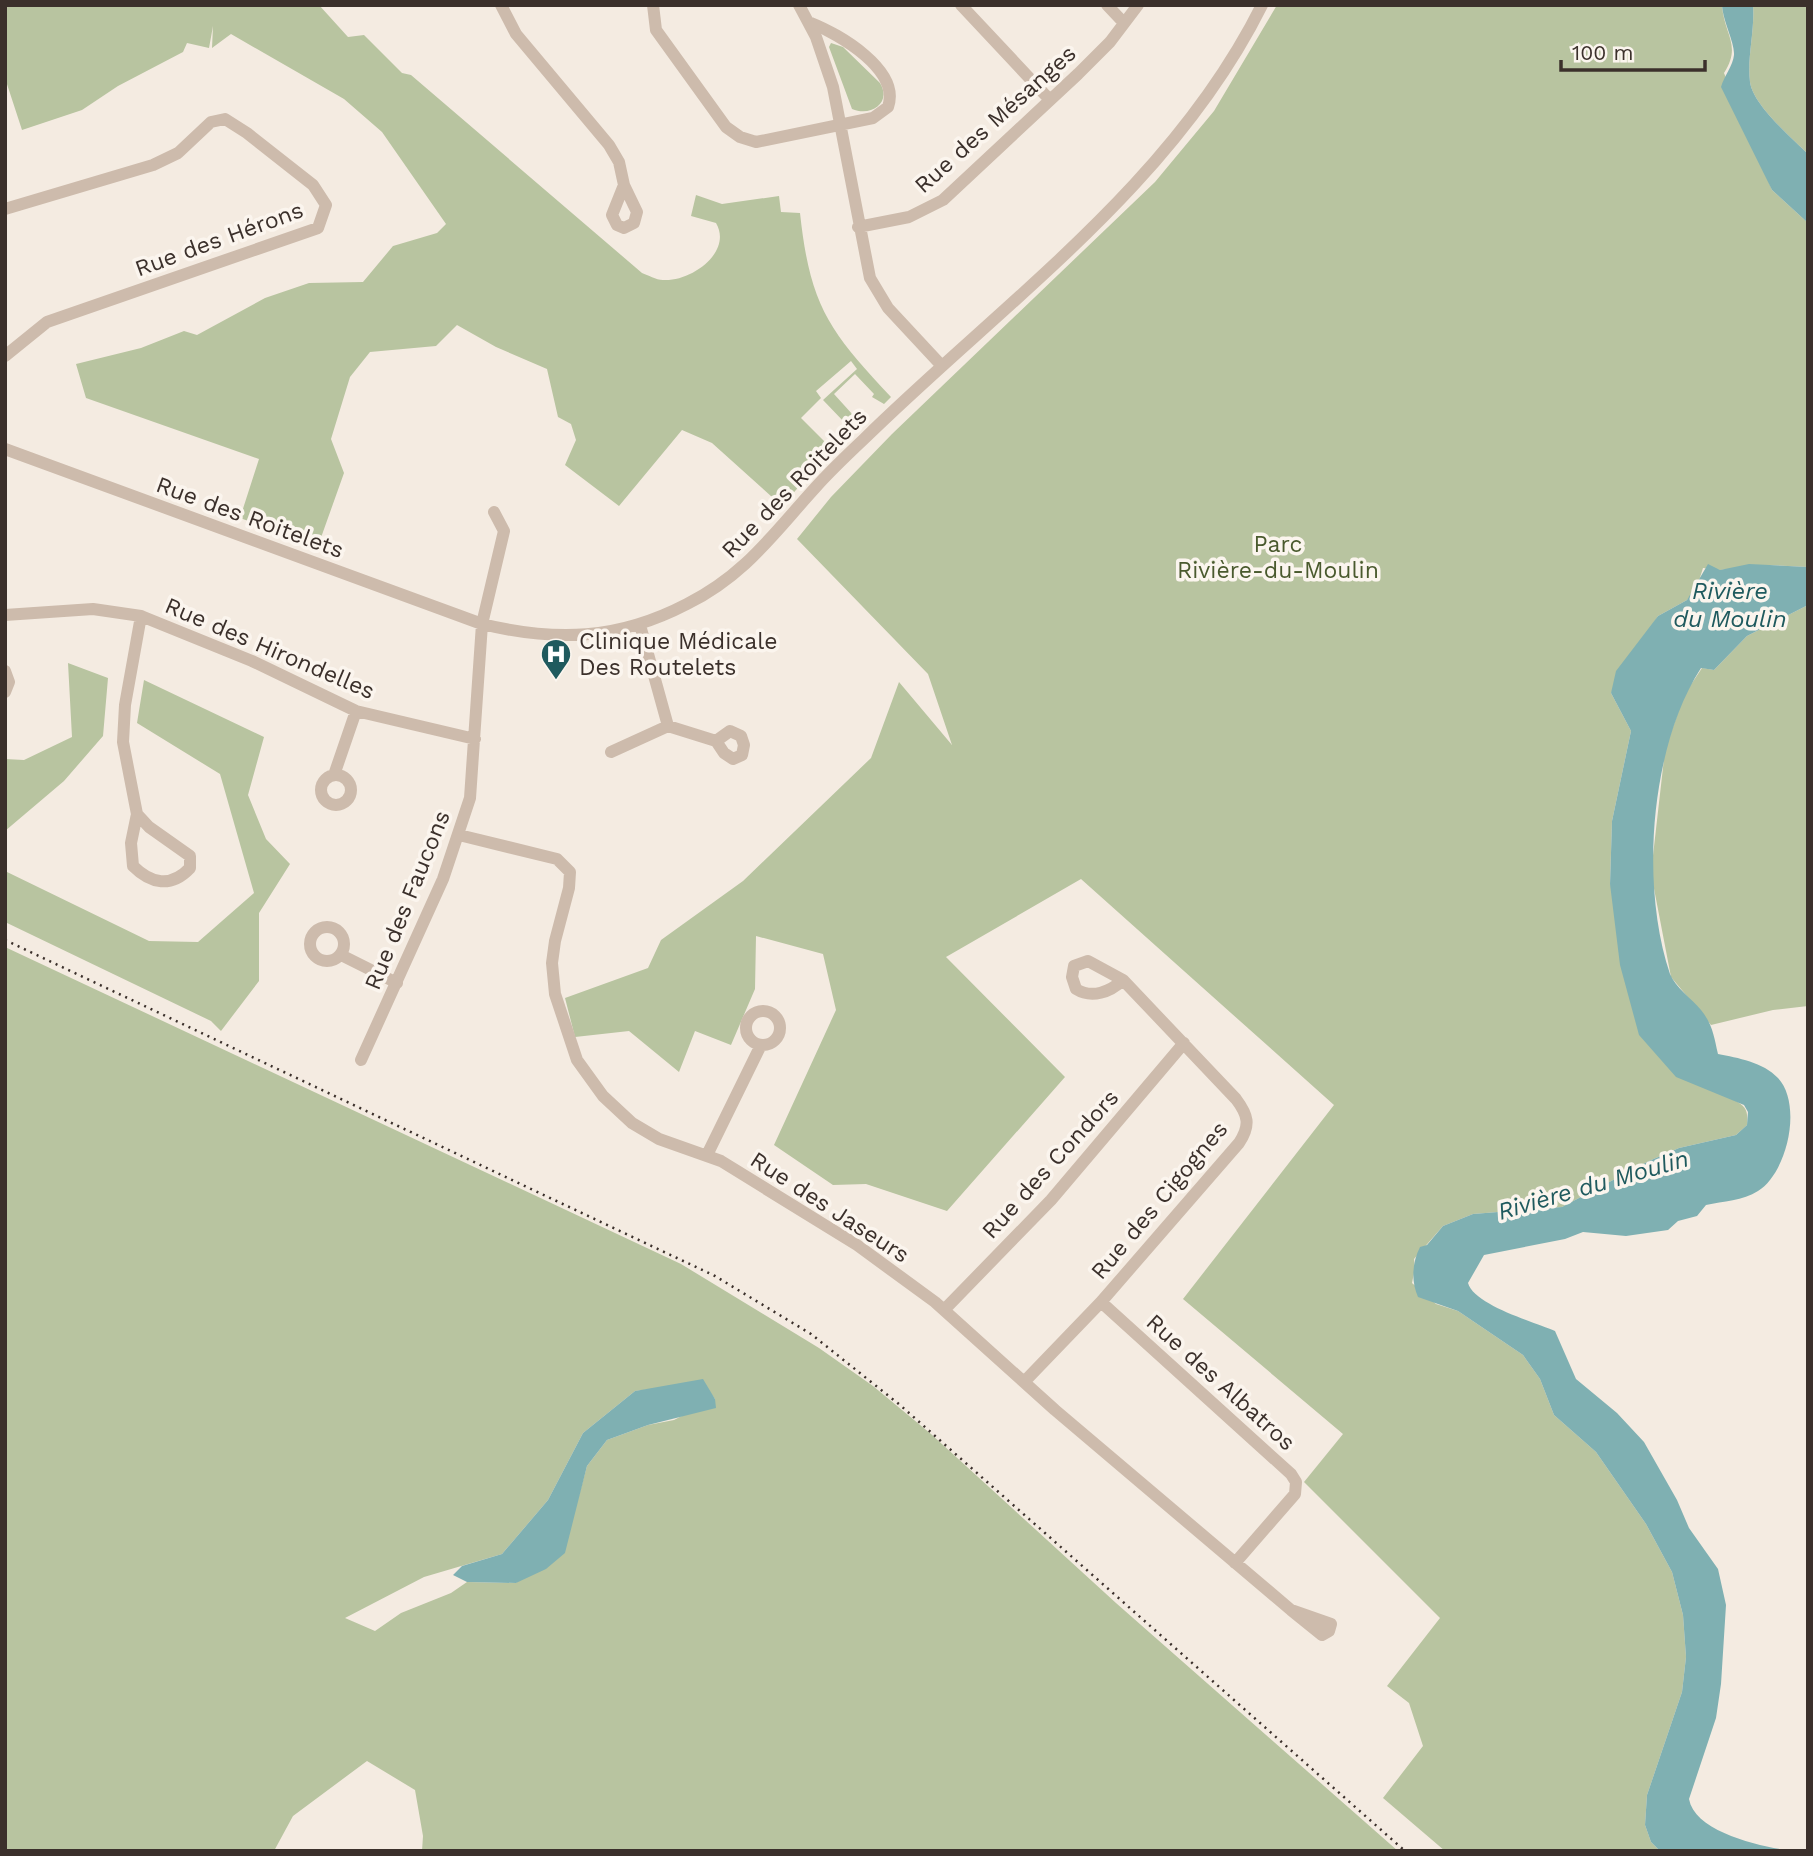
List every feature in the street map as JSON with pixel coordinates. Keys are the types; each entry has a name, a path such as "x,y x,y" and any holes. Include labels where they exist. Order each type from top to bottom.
{"street":[{"path":"501,5 516,34 609,145 619,162 624,185"},
{"path":"653,5 656,30 733,133 756,142 841,126 882,114 890,102 890,87 847,41 811,23"},
{"path":"799,5 811,23 827,65 841,126 866,268 877,293 941,365"},
{"path":"961,5 1050,100"},
{"path":"1107,5 1124,23"},
{"name":"Rue des Mésanges","path":"858,227 909,217 943,200 1101,51 1138,5"},
{"name":"Rue des Roitelets","path":"5,449 482,624 522,634 569,638 640,625 687,605 722,584 752,560 826,476 941,365 1111,209 1171,146 1215,88 1262,5"},
{"name":"Rue des Hérons","path":"5,209 153,165 178,153 211,122 225,120 247,132 313,185 326,205 318,228 47,322 5,356"},
{"name":"Rue des Faucons","path":"361,1060 397,983 459,835 470,798 482,624 504,531 494,512"},
{"name":"Rue des Hirondelles","path":"5,615 93,609 141,616 252,661 356,711 474,738"},
{"path":"137,814 149,827 190,856 190,868 181,877 165,881 146,879 133,866 131,843 137,814 123,742 125,705 141,616"},
{"path":"640,625 668,726"},
{"path":"5,671 9,682 5,692"},
{"path":"334,775 356,711"},
{"path":"611,752 668,726 716,741"},
{"name":"Rue des Jaseurs","path":"459,835 557,859 570,872 569,888 552,963 555,994 577,1060 603,1096 632,1123 676,1147 707,1155 857,1245 944,1310 1291,1610"},
{"path":"341,955 397,983"},
{"name":"Rue des Cigognes","path":"1025,1381 1101,1302 1239,1143 1248,1124 1247,1115 1236,1099 1123,980"},
{"name":"Rue des Condors","path":"944,1310 1051,1200 1184,1043"},
{"path":"707,1155 761,1045"},
{"name":"Rue des Albatros","path":"1101,1302 1292,1474 1296,1482 1295,1494 1235,1563"}],"green space":[{"path":"5,5 319,5 348,37 364,35 402,73 411,75 642,273 658,279 674,279 697,270 714,254 719,244 720,234 716,223 691,216 696,195 722,204 779,196 781,212 800,213 810,272 826,315 852,353 891,397 884,404 872,397 874,394 855,374 834,394 853,415 857,412 846,424 823,400 857,369 851,361 816,391 821,398 801,418 828,445 848,427 856,430 816,467 782,506 712,443 682,430 619,506 565,465 576,440 571,424 558,417 547,369 496,347 457,325 436,346 370,352 350,377 331,439 344,473 318,546 240,518 259,459 86,398 76,364 141,348 184,331 197,335 265,298 309,283 363,282 393,246 437,233 446,224 382,132 344,99 231,34 212,48 213,26 209,48 187,43 183,52 118,86 82,110 22,130 5,78"},
{"name":"Parc Rivière-du-Moulin","path":"1277,5 1722,5 1732,47 1732,55 1724,73 1772,190 1808,223 1808,567 1771,565 1720,570 1703,568 1697,587 1687,600 1658,616 1611,693 1631,731 1612,821 1610,884 1734,1100 1746,1110 1747,1125 1736,1135 1679,1148 1649,1161 1562,1207 1473,1214 1443,1226 1414,1259 1412,1283 1436,1304 1458,1311 1523,1355 1540,1379 1554,1415 1596,1452 1646,1524 1672,1572 1683,1615 1686,1657 1682,1692 1647,1795 1645,1825 1651,1842 1660,1851 1445,1851 1383,1798 1423,1746 1409,1703 1387,1686 1440,1618 1304,1482 1343,1434 1183,1299 1334,1105 1081,879 946,957 1065,1077 947,1211 866,1184 833,1185 774,1145 836,1010 823,954 756,936 755,989 731,1045 695,1031 679,1072 629,1031 575,1037 565,998 648,968 661,940 743,881 871,758 899,682 952,745 928,674 797,539 831,497 892,434 1155,182 1214,111"},
{"path":"1753,5 1808,5 1808,154 1774,121 1753,91 1749,73"},
{"path":"831,43 843,47 880,83 883,97 878,106 866,111 852,109 829,47"},
{"path":"1808,605 1808,1006 1773,1010 1711,1025 1671,977 1651,873 1665,750 1684,695 1702,668 1714,670 1747,636"},
{"path":"68,663 108,678 103,736 64,781 5,831 5,759 24,760 72,737"},
{"path":"144,680 264,737 248,795 266,839 290,864 259,913 259,981 221,1031 211,1021 5,922 5,871 149,941 198,942 254,893 220,774 137,723"},
{"path":"5,947 681,1264 819,1348 873,1386 931,1434 1116,1603 1398,1851 422,1851 423,1836 415,1790 367,1761 293,1816 274,1851 5,1851","holes":["703,1383 715,1399 674,1420 648,1425 607,1440 587,1466 576,1506 516,1583 467,1582 451,1593 401,1613 375,1631 345,1618 424,1577 502,1554 548,1500 583,1433 635,1391"]}],"water":[{"path":"1722,5 1753,5 1750,82 1765,111 1808,154 1808,223 1772,190 1721,87 1734,55"},
{"name":"Rivière du Moulin","path":"1708,564 1720,570 1749,564 1808,567 1808,605 1747,636 1714,670 1701,668 1684,700 1670,737 1661,776 1653,859 1655,900 1670,974 1708,1021 1718,1054 1765,1068 1778,1078 1786,1090 1790,1121 1784,1154 1777,1170 1758,1191 1739,1199 1706,1205 1697,1216 1678,1221 1668,1230 1626,1236 1583,1232 1565,1239 1484,1255 1468,1283 1481,1299 1555,1331 1576,1379 1617,1413 1644,1442 1677,1500 1689,1528 1718,1569 1726,1605 1721,1684 1716,1718 1689,1799 1694,1811 1717,1829 1748,1842 1792,1851 1660,1851 1651,1842 1645,1825 1647,1795 1682,1692 1686,1657 1683,1615 1672,1572 1646,1524 1596,1452 1554,1415 1540,1379 1523,1355 1458,1311 1418,1297 1413,1278 1420,1247 1427,1245 1443,1226 1473,1214 1562,1207 1649,1161 1679,1148 1736,1135 1747,1125 1748,1112 1744,1105 1676,1077 1639,1035 1620,965 1610,884 1612,821 1631,731 1611,693 1616,671 1658,616 1687,600"},
{"path":"703,1379 715,1399 716,1408 648,1425 607,1440 587,1466 565,1553 546,1569 516,1583 467,1582 453,1575 462,1566 502,1554 548,1500 583,1433 635,1391"}],"railway":[{"path":"5,940 715,1276 811,1334 900,1405 1405,1851"}],"place":[{"name":"Clinique Médicale Des Routelets","path":"556,681"}]}
